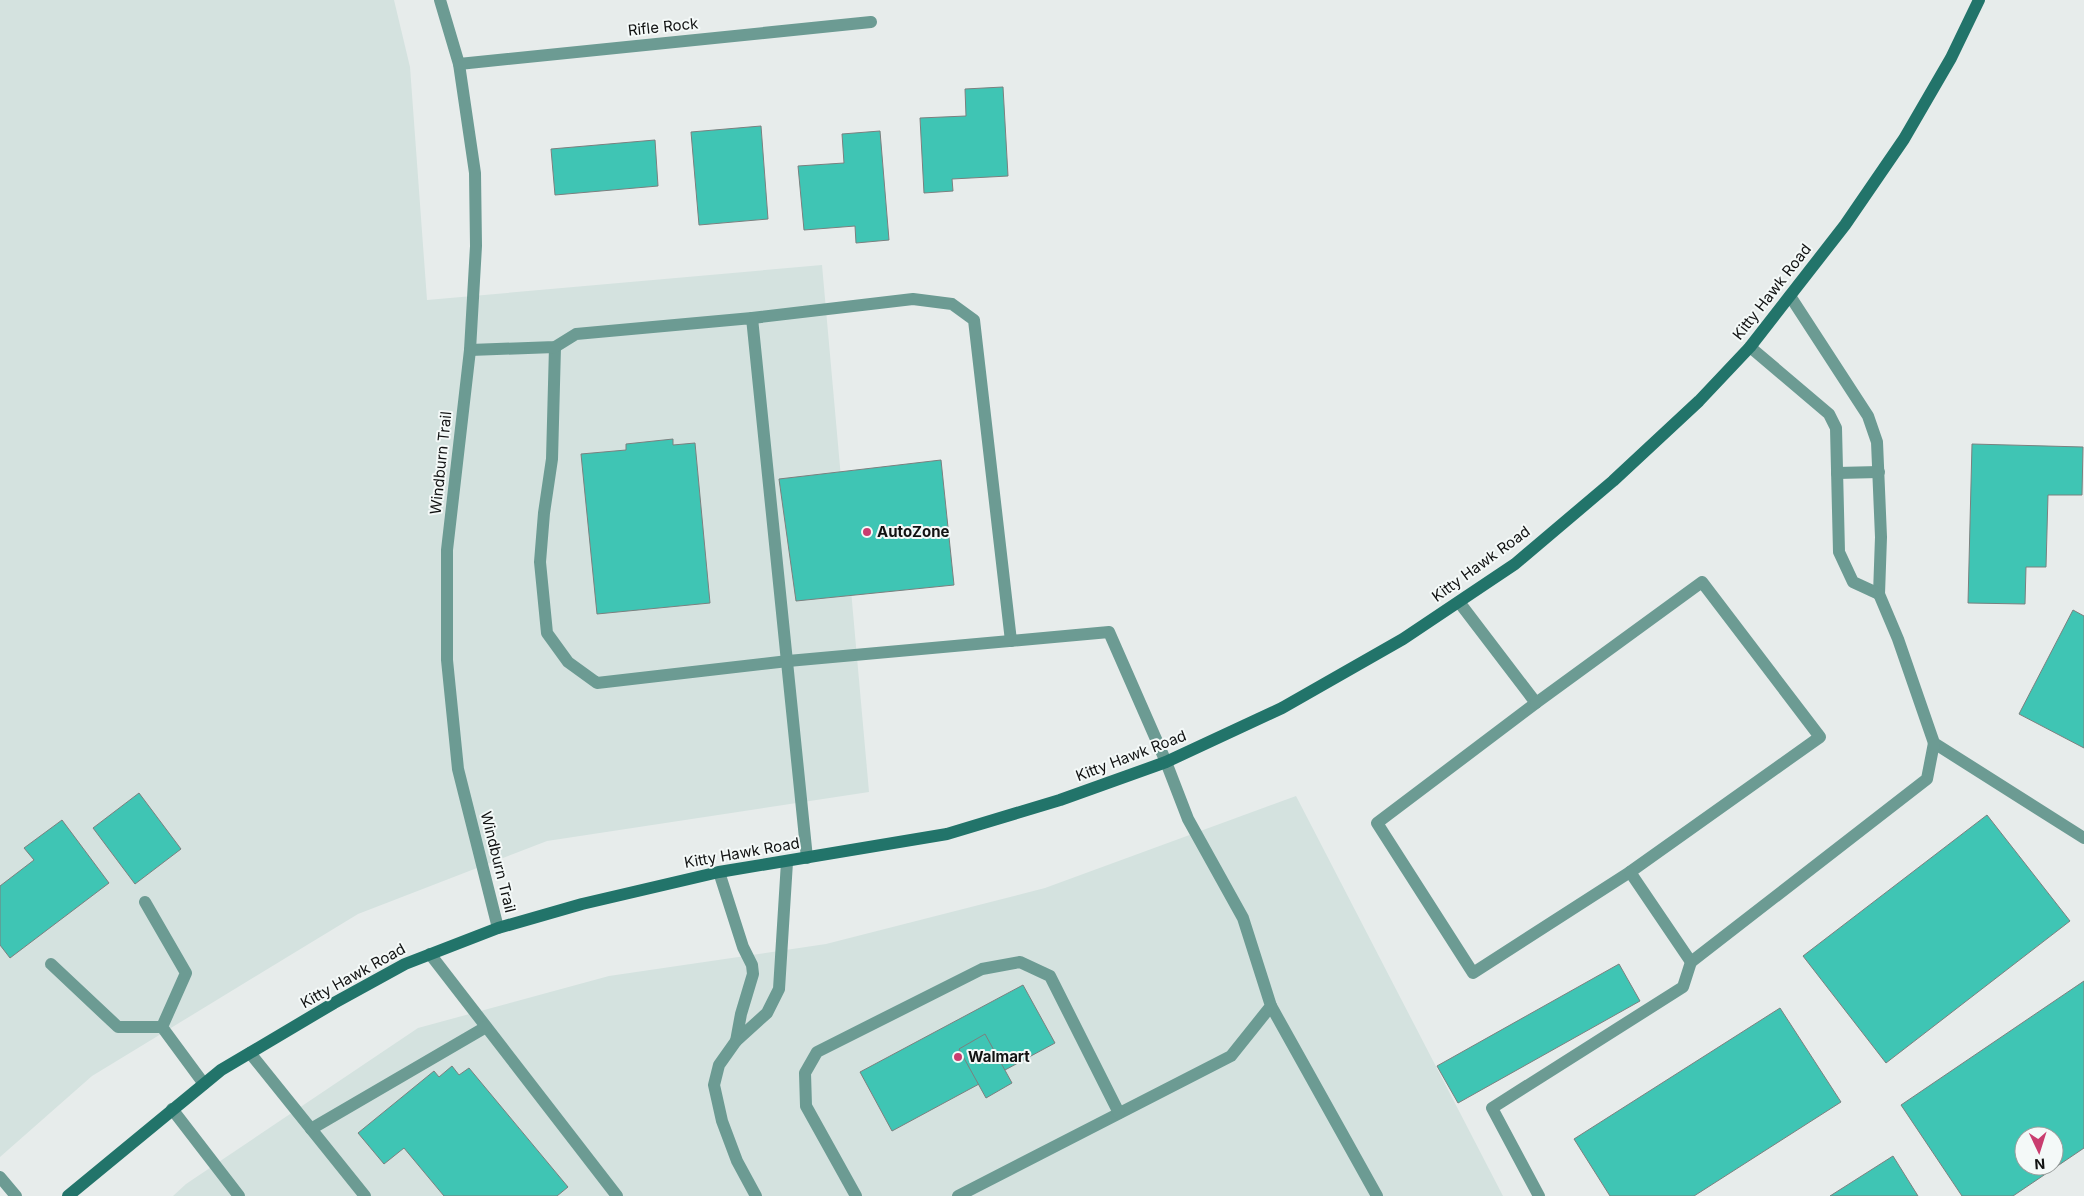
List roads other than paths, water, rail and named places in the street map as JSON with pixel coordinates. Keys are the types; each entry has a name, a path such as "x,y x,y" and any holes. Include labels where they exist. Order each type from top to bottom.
{"main road":[{"name":"Kitty Hawk Road","path":"68,1196 222,1070 389,973 430,954 498,928 582,904 719,872 947,834 1060,800 1166,762 1282,708 1402,639 1515,564 1613,481 1699,401 1750,347 1845,225 1904,139 1951,58 1979,0"}],"street":[{"name":"Windburn Trail","path":"440,0 459,64 475,173 476,246 470,350 447,550 447,660 458,769 498,928"},
{"name":"Rifle Rock","path":"459,64 871,22"},
{"path":"1539,1196 1492,1108 1683,987 1691,962 1927,779 1934,743 1898,639 1879,594 1881,538 1878,442 1868,416 1790,296"},
{"path":"470,350 555,347 576,334 752,318 913,299 952,304 974,320 1011,641"},
{"path":"752,318 807,858"},
{"path":"555,347 552,459 544,512 540,562 547,633 568,662 597,683 788,661 1108,632 1166,762 1188,819 1243,918 1271,1006 1377,1196"},
{"path":"1750,347 1829,414 1836,428 1839,552 1853,582 1879,594"},
{"path":"1837,473 1878,472"},
{"path":"1702,582 1820,737 1630,872 1473,973 1377,823 1536,703 1702,582"},
{"path":"1459,602 1536,703"},
{"path":"1934,743 2084,838"},
{"path":"756,1196 737,1161 722,1120 714,1084 719,1065 736,1040 767,1013 779,989 787,862"},
{"path":"719,872 743,947 752,965 753,974 741,1014 736,1040"},
{"path":"1630,872 1691,962"},
{"path":"145,902 186,973 162,1027"},
{"path":"430,954 617,1196"},
{"path":"856,1196 806,1106 804,1073 817,1052 982,969 1020,962 1050,976 1119,1113"},
{"path":"51,964 118,1027 162,1027"},
{"path":"958,1196 1231,1056 1271,1006"},
{"path":"162,1027 204,1084"},
{"path":"311,1129 486,1028"},
{"path":"250,1053 365,1196"},
{"path":"172,1109 239,1196"},
{"path":"0,1177 16,1196"}],"place":[{"name":"AutoZone","path":"867,532"},
{"name":"Walmart","path":"958,1057"}]}
